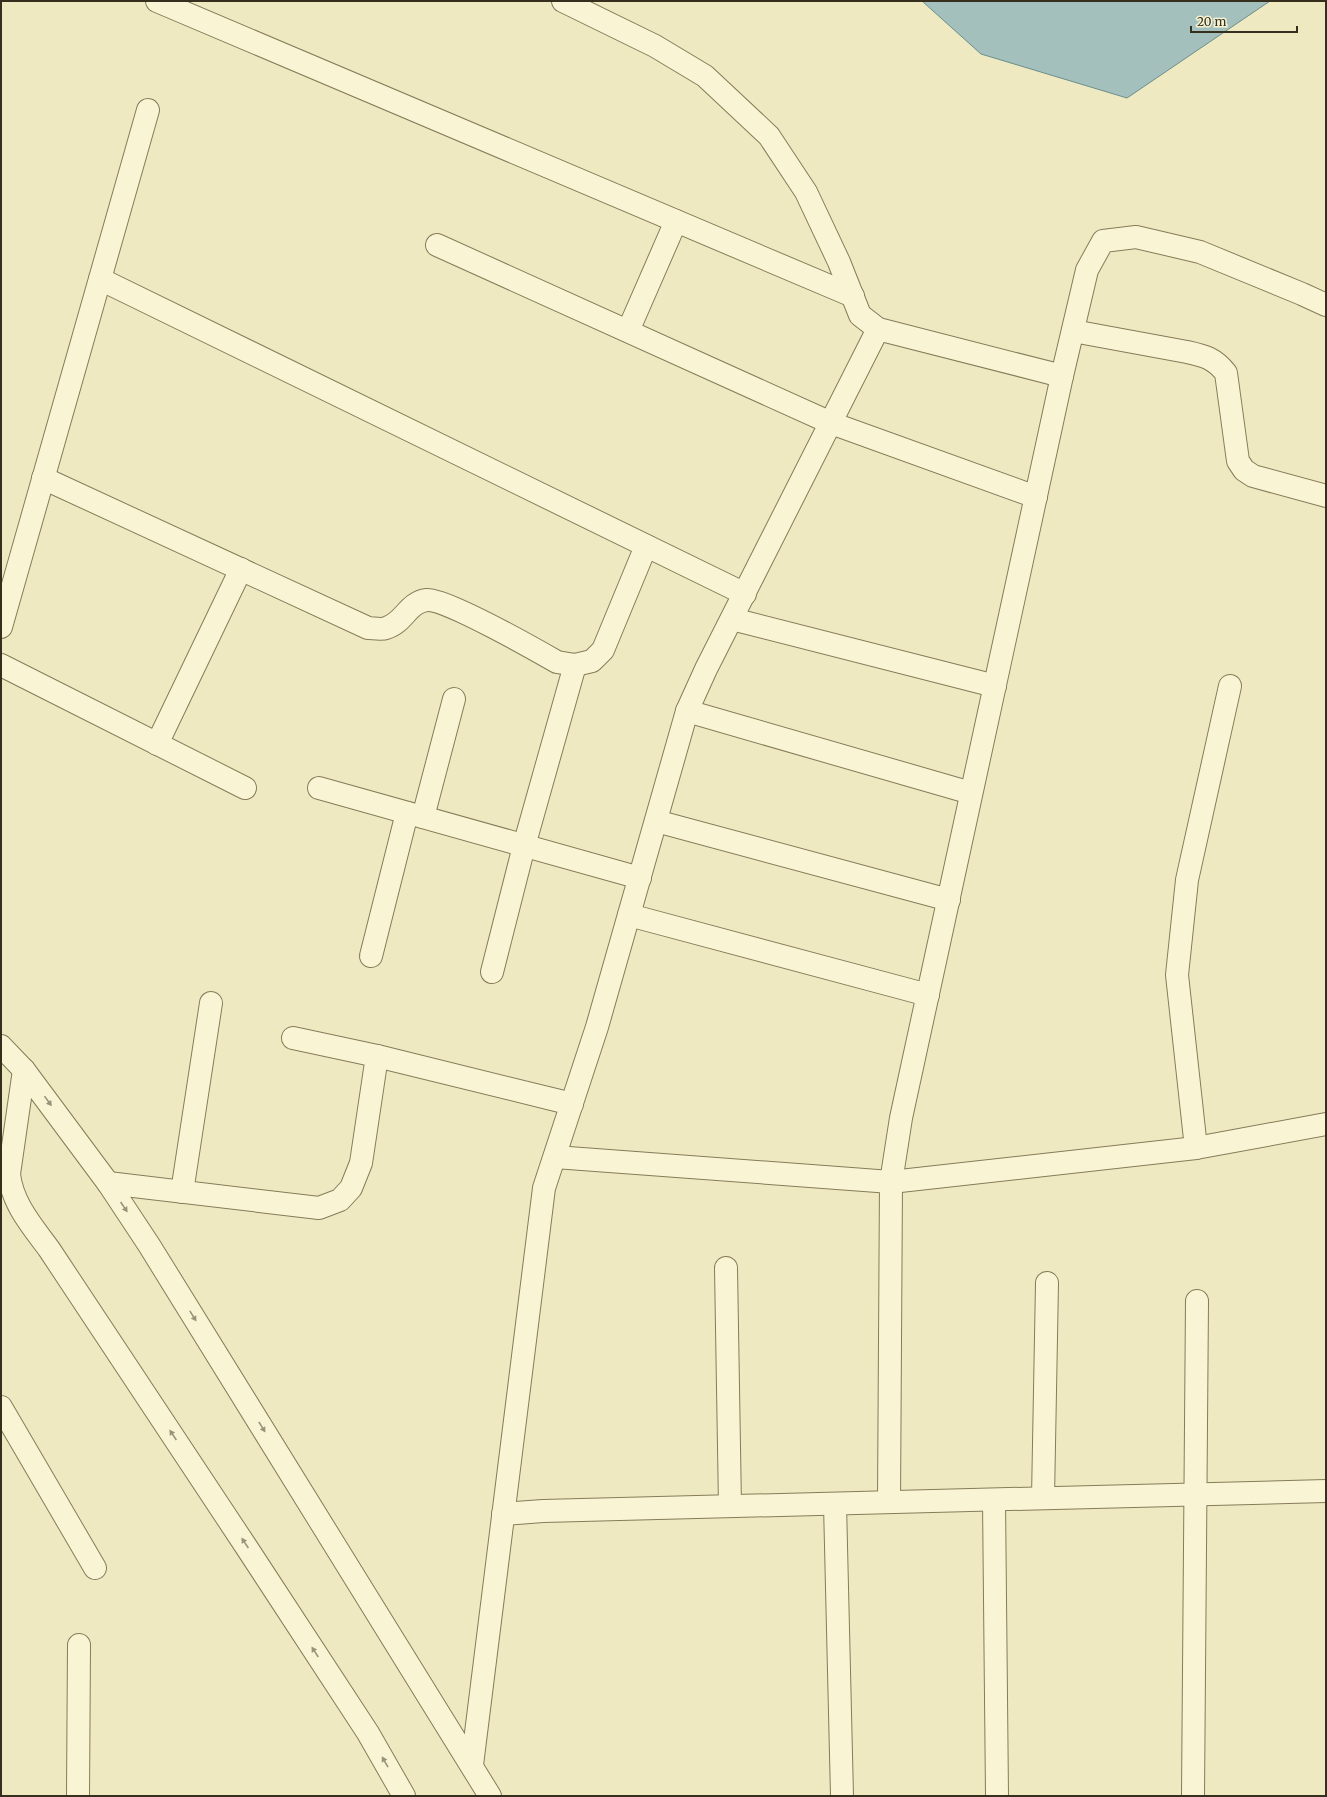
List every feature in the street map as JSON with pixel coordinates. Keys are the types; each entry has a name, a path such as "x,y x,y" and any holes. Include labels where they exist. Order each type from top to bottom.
{"street":[{"path":"157,1 853,296"},
{"path":"563,1 655,46 704,76 769,136 806,192 860,314 878,329 1062,376"},
{"path":"1,627 7,586 43,478 148,110"},
{"path":"628,331 676,221"},
{"path":"889,1502 892,1182 901,1118 1062,376 1087,270 1104,241 1136,237 1200,252 1326,305"},
{"path":"437,245 831,423 1036,497"},
{"path":"100,279 745,594"},
{"path":"472,1765 544,1188 597,1027 687,711 706,669 878,329"},
{"path":"1073,331 1187,352 1202,356 1218,363 1226,372 1237,454 1244,470 1253,476 1326,496"},
{"path":"43,478 368,628 385,629 398,623 414,604 428,599 449,605 557,662 575,665 592,661 603,650 646,546"},
{"path":"157,744 241,569"},
{"path":"732,618 995,686"},
{"path":"1,665 245,788"},
{"path":"492,972 524,846 575,665"},
{"path":"1196,1148 1177,975 1187,880 1230,686"},
{"path":"371,956 415,815 454,699"},
{"path":"687,711 972,793"},
{"path":"319,788 640,878"},
{"path":"656,821 949,900"},
{"path":"629,915 928,995"},
{"path":"182,1192 211,1003"},
{"path":"293,1038 377,1056 572,1104"},
{"path":"1,1046 24,1070 108,1183 149,1245 490,1796"},
{"path":"108,1183 319,1208 340,1200 351,1188 361,1163 377,1056"},
{"path":"24,1070 9,1174 10,1189 20,1208 49,1249 248,1548 368,1733 404,1796"},
{"path":"555,1157 892,1182 1196,1148 1326,1124"},
{"path":"726,1268 730,1506"},
{"path":"1043,1498 1046,1283"},
{"path":"1193,1796 1197,1301"},
{"path":"1,1407 95,1568"},
{"path":"503,1514 730,1506 1326,1491"},
{"path":"994,1500 996,1796"},
{"path":"835,1504 842,1796"},
{"path":"78,1796 79,1645"}],"water":[{"path":"922,1 1270,1 1127,98 981,54"}]}
